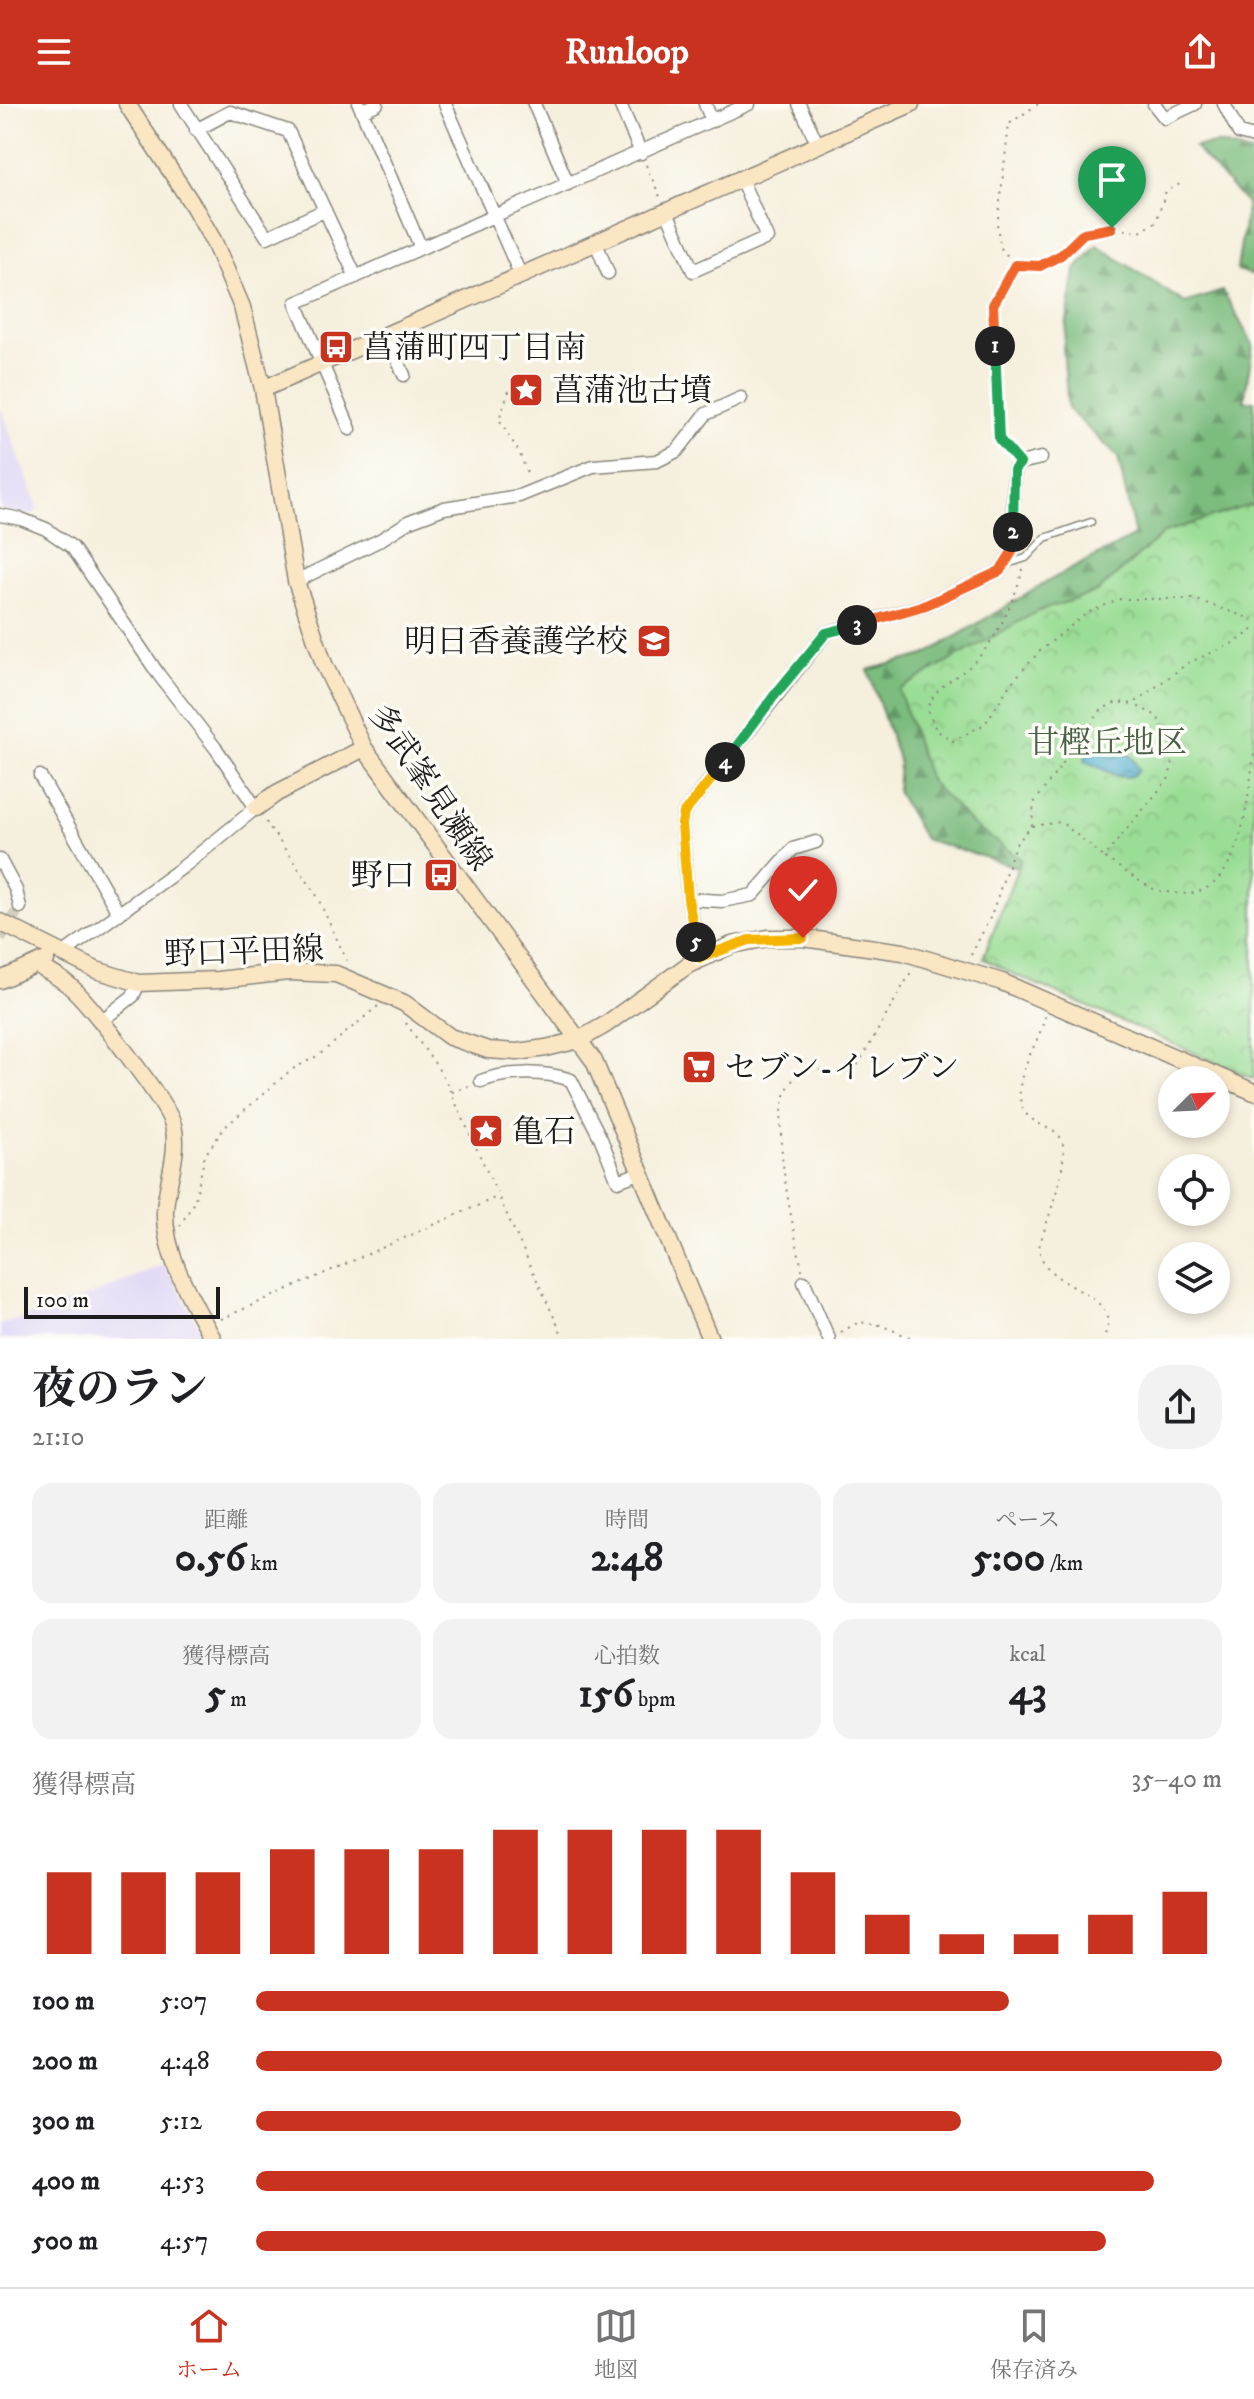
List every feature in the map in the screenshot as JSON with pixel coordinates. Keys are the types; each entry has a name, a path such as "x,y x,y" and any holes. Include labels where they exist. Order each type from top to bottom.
{"street":[{"name":"多武峯見瀬線","path":"127,104 214,242 242,307 263,389 296,581 324,664 364,748 594,1061 710,1339"},
{"path":"181,104 267,237 325,210"},
{"path":"377,104 361,107 421,248"},
{"path":"445,104 521,276"},
{"path":"534,104 568,184"},
{"path":"620,104 641,153"},
{"path":"705,104 712,121"},
{"path":"350,429 296,303 749,104"},
{"path":"799,104 818,145"},
{"path":"263,389 911,104"},
{"path":"1154,104 1165,118 1195,104"},
{"path":"1224,104 1239,133 1254,137"},
{"path":"196,130 220,110 288,131 356,277"},
{"path":"667,212 693,271 767,238 741,179"},
{"path":"596,243 608,273"},
{"path":"387,335 404,375"},
{"path":"296,581 380,540 410,521 444,508 519,496 593,466 657,461 677,451 706,414 741,398"},
{"path":"700,958 688,899 682,824 684,813 826,633 926,605 1000,571 1012,552 1014,470 1020,463 1041,458"},
{"path":"0,515 46,529 72,547 159,675 217,750 256,808"},
{"path":"0,980 61,955 183,867 277,793 364,748"},
{"path":"40,776 119,914"},
{"path":"688,899 722,901 753,895 793,849 816,842"},
{"path":"0,860 16,890 20,907"},
{"name":"野口平田線","path":"0,922 61,955 139,983 218,980 288,972 336,974 404,1003 450,1037 488,1050 531,1050 579,1040"},
{"path":"579,1040 700,958 732,945 768,938 803,938 917,956 964,969 1048,1001 1254,1092"},
{"path":"36,964 72,987 154,1092 173,1124 175,1147 165,1210 167,1238 172,1255 210,1332"},
{"path":"100,1022 133,996 139,983"},
{"path":"481,1081 500,1074 550,1073 571,1080 618,1181 642,1172"},
{"path":"804,1282 834,1336"}],"lane":[{"path":"1005,564 1026,558 1045,538 1091,522"}],"path":[{"path":"1038,104 1009,124 997,227 1001,248 1015,265 1040,266 1061,255 1084,233 1112,228 1140,232 1156,222 1166,191 1180,184"},
{"path":"641,153 667,212"},
{"path":"1015,265 993,305 999,439 1020,463"},
{"path":"509,391 499,419 520,454 531,481"},
{"path":"1026,558 1002,624 976,660 935,692 927,708 936,730 953,741 985,724 1011,683 1041,650 1087,613 1120,599 1194,599 1254,620"},
{"path":"1133,704 1188,663 1236,642 1254,629"},
{"path":"964,969 991,916 1015,845 1032,826 1034,803 1102,709 1117,702 1133,704 1157,716 1175,752 1169,778 1104,857"},
{"path":"1032,826 1061,822 1104,857 1155,890 1193,896 1219,880 1233,857 1245,813 1254,754"},
{"path":"256,808 315,892 347,961"},
{"path":"804,1282 781,1151 780,1119 784,1095 791,1081 800,1073 810,1070 852,1071 917,956"},
{"path":"1048,1001 1043,1027 1023,1067 1021,1104 1029,1116 1061,1136 1065,1147 1063,1167 1042,1234 1040,1256 1050,1273 1099,1302 1107,1321 1103,1339"},
{"path":"167,1238 188,1215 205,1155 225,1127 291,1070 319,1055 382,1003"},
{"path":"402,1016 423,1050 438,1066 564,1339"},
{"path":"451,1093 481,1081"},
{"path":"210,1332 498,1197"},
{"path":"834,1336 859,1322 880,1325 914,1339"}],"shaded area":[{"path":"0,407 37,504 37,510 32,515 0,510"},
{"path":"165,1264 205,1339 0,1339 0,1325 87,1297"}],"green space":[{"path":"1218,144 1254,154 1254,275 1237,270 1247,204 1194,147"},
{"name":"甘樫丘地区","path":"1097,245 1185,303 1223,291 1253,345 1244,401 1254,401 1254,1038 1024,869 924,839 897,791 899,762 868,670 925,655 1052,579 1135,536 1118,457 1068,409 1063,347 1075,271"},
{"name":"甘樫丘地区","path":"1250,505 1254,507 1254,1079 983,958 1021,859 974,826 929,780 899,690 1036,612 1097,592 1165,532"}],"water":[{"path":"1106,746 1131,756 1139,770 1133,776 1120,777 1085,761 1088,749"}],"tunnel":[{"path":"0,938 20,907"}],"place":[{"name":"菖蒲町四丁目南","path":"336,347"},
{"name":"菖蒲池古墳","path":"526,390"},
{"name":"明日香養護学校","path":"654,641"},
{"name":"野口","path":"441,875"},
{"name":"セブン-イレブン","path":"699,1067"},
{"name":"亀石","path":"486,1131"}],"route":[{"path":"803,938 749,940 700,958 688,899 682,824 684,813 699,798 774,696 826,633 926,605 1000,571 1012,552 1014,470 1020,463 999,439 993,305 1015,265 1040,266 1061,255 1084,233 1112,228"}]}
